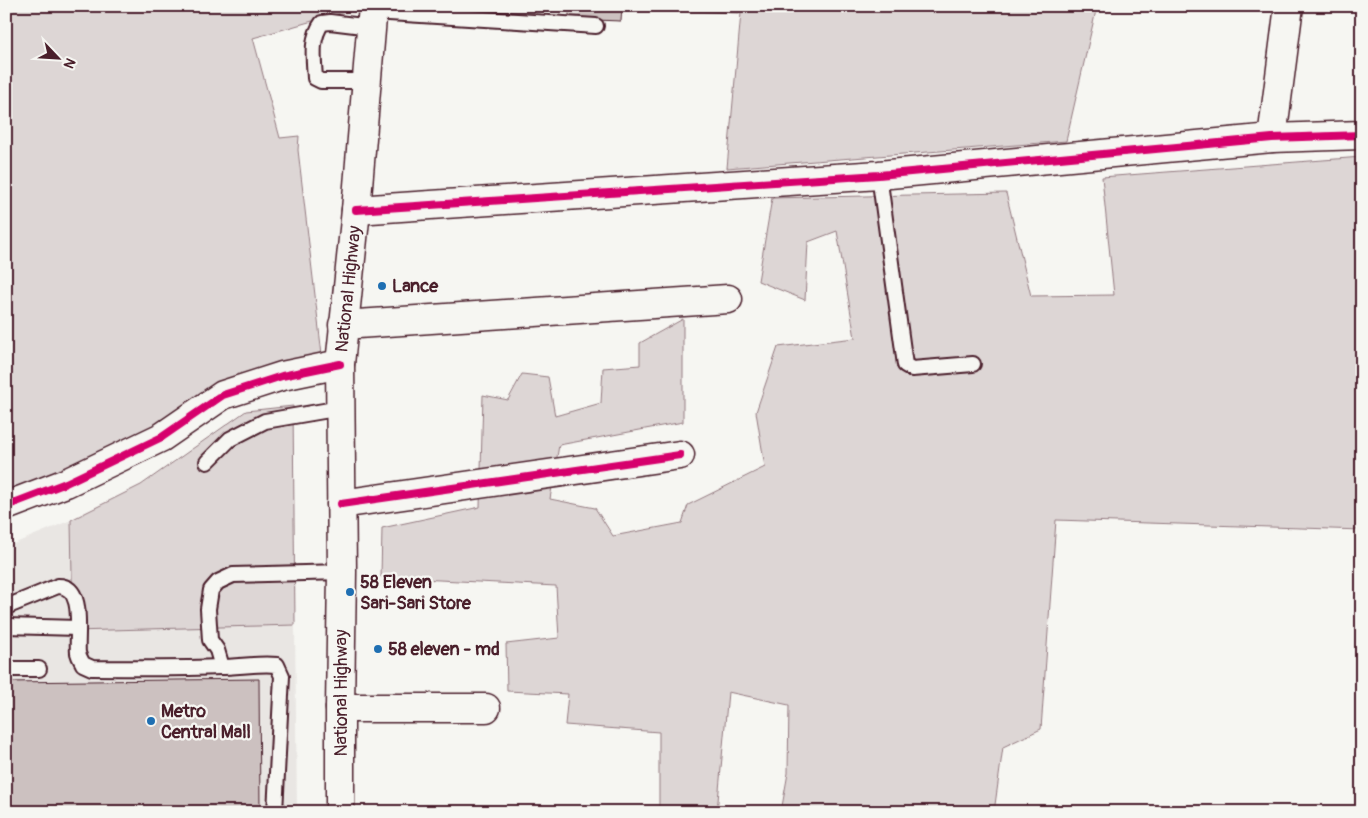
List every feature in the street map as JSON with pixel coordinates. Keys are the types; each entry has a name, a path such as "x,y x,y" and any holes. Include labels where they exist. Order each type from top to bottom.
{"street":[{"path":"1272,138 1289,6"},
{"name":"National Highway","path":"340,812 342,572 340,364 373,15"},
{"path":"356,210 879,175 1272,138 1362,135"},
{"path":"343,325 728,299"},
{"path":"6,506 66,483 162,437 223,395 282,376 340,364"},
{"path":"341,504 680,455"},
{"path":"340,708 486,708"}],"lane":[{"path":"366,81 321,82 315,78 314,44 318,29 322,24 373,15 596,26"},
{"path":"879,175 905,365 912,368 973,364"},
{"path":"207,462 230,439 265,422 340,408"},
{"path":"222,667 217,650 210,640 208,608 211,590 218,582 233,575 342,572"},
{"path":"6,607 58,586 65,586 72,592 77,602 78,655 83,664 92,668 222,667 262,663 277,665 282,676 275,812"},
{"path":"6,626 78,628"},
{"path":"6,669 39,669"}],"shaded area":[{"path":"6,6 365,6 253,38 280,138 299,136 298,150 322,355 6,496"},
{"path":"661,6 1097,6 1066,141 727,168 741,13 660,10"},
{"path":"1362,157 1362,530 1056,520 1041,729 1003,747 994,812 781,812 788,773 789,705 728,692 717,812 659,812 659,732 565,725 568,694 507,691 506,644 559,638 556,586 381,577 382,528 480,507 483,395 508,400 522,374 548,377 555,416 601,403 603,368 640,365 640,343 683,319 683,422 559,445 550,499 595,508 613,536 682,523 688,505 765,467 756,412 778,347 855,338 837,231 808,242 805,300 758,281 772,198 1006,193 1031,296 1114,295 1102,177"},
{"path":"293,406 295,625 73,631 71,520 141,485 246,411"},
{"name":"Metro Central Mall","path":"71,520 74,631 295,625 297,812 6,812 6,547"}],"building":[{"path":"569,6 622,6 621,21 569,19"},
{"path":"259,679 260,812 6,812 6,682"}],"cycle path":[{"path":"356,210 879,175 1272,138 1362,135"},
{"path":"6,506 66,483 162,437 223,395 282,376 340,364"},
{"path":"341,504 680,455"}],"place":[{"name":"Lance","path":"382,286"},
{"name":"58 Eleven Sari-Sari Store","path":"350,592"},
{"name":"58 eleven - md","path":"378,649"},
{"name":"Metro Central Mall","path":"151,721"}]}
